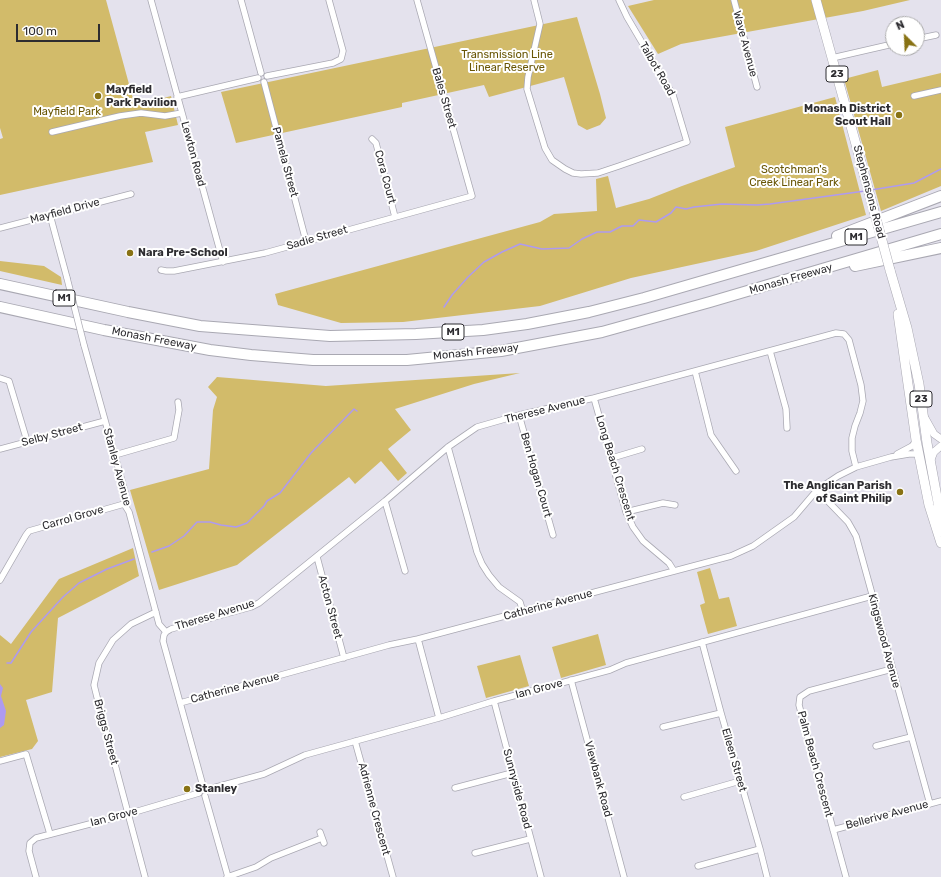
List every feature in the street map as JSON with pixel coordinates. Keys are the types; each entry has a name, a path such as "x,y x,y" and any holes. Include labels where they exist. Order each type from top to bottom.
{"highway":[{"path":"771,262 941,196"},
{"name":"Monash Freeway","path":"0,284 200,326 330,336 416,334 483,330 527,324 589,312 644,298 941,212"},
{"name":"Monash Freeway","path":"0,307 104,330 210,350 313,360 406,360 501,351 602,332 785,281 941,234"},
{"path":"785,281 941,248"}],"main road":[{"name":"Stephensons Road","path":"816,0 907,328 919,384 930,462 939,508 941,543"},
{"name":"Stephensons Road","path":"896,291 900,333 916,440 929,505 940,532"},
{"path":"919,454 927,443"}],"street":[{"name":"Lewton Road","path":"151,0 222,262"},
{"path":"242,0 261,73 258,75 258,78"},
{"path":"177,96 258,78 259,81 333,63 341,59 343,51 329,0"},
{"name":"Bales Street","path":"417,0 472,196"},
{"name":"Talbot Road","path":"534,0 540,24 528,77 528,89 544,148 552,160 573,173 581,174 598,173 687,142 673,95 627,17 619,0"},
{"name":"Wave Avenue","path":"734,0 757,87"},
{"path":"925,37 936,35"},
{"path":"832,58 885,46"},
{"path":"261,73 266,74 266,79"},
{"name":"Pamela Street","path":"266,79 306,241"},
{"path":"914,96 941,90"},
{"path":"52,132 136,114 147,113 165,116 182,113"},
{"name":"Cora Court","path":"372,139 376,143 395,217"},
{"name":"Mayfield Drive","path":"0,228 131,194"},
{"name":"Sadie Street","path":"161,270 174,271 265,253 472,196"},
{"name":"Stanley Avenue","path":"50,215 84,346 125,492 124,504 129,512 159,624 166,632 163,641 203,786"},
{"name":"Therese Avenue","path":"166,632 171,629 251,607 259,603 385,501 448,447 477,427 519,415 594,398 836,333 844,334 849,340 861,385 863,401 860,413 854,426 852,438 852,451 856,467"},
{"path":"770,351 786,409 787,428"},
{"path":"695,371 711,435 736,471"},
{"path":"0,378 9,381 27,441"},
{"name":"Long Beach Crescent","path":"594,398 626,512 633,527 643,541 669,564 674,571"},
{"path":"115,455 174,438 179,410 178,402"},
{"path":"923,414 934,434 941,440"},
{"name":"Ben Hogan Court","path":"519,415 553,535"},
{"name":"Selby Street","path":"0,449 105,421"},
{"name":"Catherine Avenue","path":"891,457 912,446 916,440"},
{"path":"927,443 941,440"},
{"path":"930,462 934,452 941,446"},
{"path":"448,447 477,552 482,564 499,587 520,602 523,612"},
{"path":"612,458 642,449"},
{"name":"Catherine Avenue","path":"180,703 389,645 523,612 730,556 753,546 794,517 817,490 838,476 856,467 891,457 919,454"},
{"name":"Kingswood Avenue","path":"817,490 848,522 856,536 930,804"},
{"path":"385,501 405,571"},
{"path":"626,512 663,502 675,505"},
{"name":"Carrol Grove","path":"0,580 26,535 30,531 124,504"},
{"name":"Acton Street","path":"317,557 344,658"},
{"name":"Ian Grove","path":"208,789 264,774 305,755 439,718 494,701 610,670 626,663 872,596"},
{"name":"Briggs Street","path":"145,877 94,685 99,663 113,640 130,624 156,612"},
{"path":"418,639 439,718"},
{"name":"Eileen Street","path":"702,642 767,877"},
{"name":"Palm Beach Crescent","path":"846,877 799,705 800,697 809,691 892,669"},
{"name":"Viewbank Road","path":"571,680 624,877"},
{"name":"Sunnyside Road","path":"494,701 541,877"},
{"path":"663,727 721,713"},
{"path":"876,746 911,737"},
{"name":"Adrienne Crescent","path":"355,741 392,877"},
{"path":"0,761 26,754 50,834"},
{"path":"455,788 512,773"},
{"path":"684,797 740,781"},
{"path":"203,786 208,789 209,793 205,796 202,796 199,793 199,788 203,786"},
{"name":"Ian Grove","path":"36,877 29,851 30,843 36,838 128,814 199,793"},
{"path":"205,796 228,877 256,867 271,858 323,840 320,832"},
{"name":"Bellerive Avenue","path":"834,830 941,801"},
{"path":"475,853 530,839"},
{"path":"698,866 760,849"}],"green space":[{"name":"Mayfield Park","path":"0,0 106,0 135,106 171,96 178,125 145,132 153,162 0,195 0,139 3,138 0,128"},
{"path":"654,0 910,0 863,11 681,44 658,54 628,6"},
{"name":"Transmission Line Linear Reserve","path":"577,17 606,118 600,125 587,130 578,125 564,77 489,97 484,85 402,103 402,107 236,143 221,92"},
{"path":"878,70 882,87 941,73 941,186 881,211 844,79"},
{"name":"Scotchman's Creek Linear Park","path":"835,97 866,215 756,251 631,278 540,306 403,322 341,323 278,305 275,294 540,222 554,214 597,211 596,179 608,176 616,208 649,199 735,167 725,127"},
{"path":"0,261 44,266 61,277 62,285 0,271"},
{"path":"520,373 474,384 395,409 411,430 388,449 407,473 398,481 381,461 355,484 349,477 237,565 159,590 130,490 209,469 213,410 217,397 208,387 217,377 326,386"},
{"path":"133,548 139,576 58,618 52,692 26,700 38,741 32,749 0,757 0,635 11,644 59,579"},
{"path":"710,568 719,599 729,597 737,626 708,634 700,605 705,603 697,572"},
{"path":"598,634 606,665 561,678 552,647"},
{"path":"520,655 529,686 486,698 477,666"}],"shaded area":[{"path":"0,684 3,688 1,696 6,711 4,725 0,728"}],"waterway":[{"path":"871,190 914,183 941,169"},
{"path":"444,307 452,295 484,262 520,244 542,249 569,248 582,239 597,232 610,232 622,226 633,226 639,220 656,222 671,213 676,207 686,209 722,204 770,204 865,191"},
{"path":"152,552 169,546 184,536 197,522 210,522 236,527 247,523 267,501 280,493 311,453 354,409 357,411"},
{"path":"7,663 11,663 31,632 63,597 79,583 107,569 134,559"}],"place":[{"name":"Mayfield Park Pavilion","path":"98,96"},
{"name":"Monash District Scout Hall","path":"899,115"},
{"name":"Nara Pre-School","path":"130,253"},
{"name":"The Anglican Parish of Saint Philip","path":"900,492"},
{"name":"Stanley","path":"187,789"}]}
